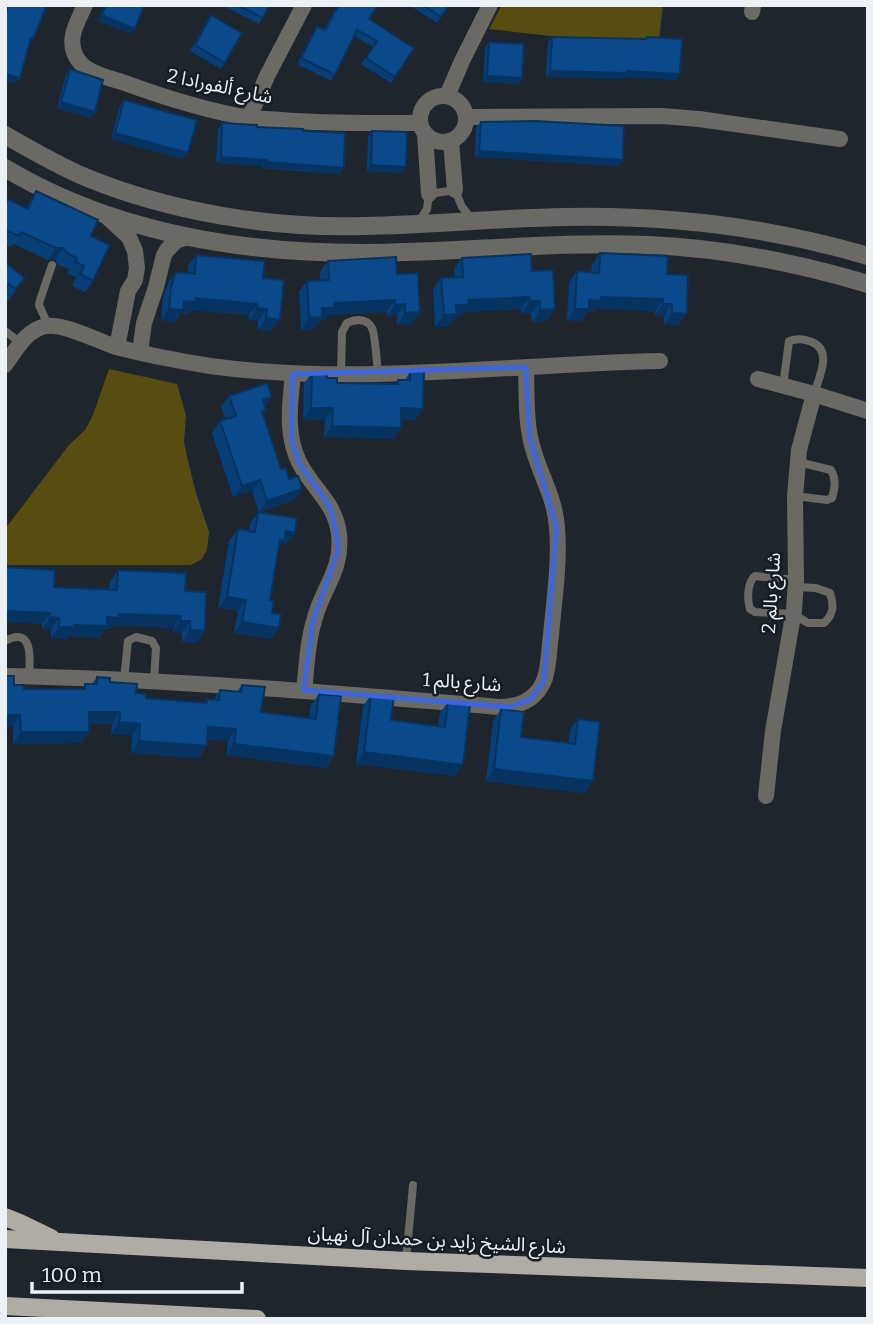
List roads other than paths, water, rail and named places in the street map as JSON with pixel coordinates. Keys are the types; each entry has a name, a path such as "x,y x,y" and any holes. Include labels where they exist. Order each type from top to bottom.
{"main road":[{"path":"5,1217 39,1231 57,1242"},
{"name":"شارع الشيخ زايد بن حمدان آل نهيان","path":"5,1239 406,1261 868,1278"},
{"path":"5,1307 257,1319"}],"street":[{"name":"شارع ألفورادا 2","path":"85,5 74,27 72,38 72,49 77,59 84,67 144,90 249,118 423,128"},
{"path":"249,118 267,76 304,5"},
{"path":"447,96 490,5"},
{"path":"423,128 429,138 439,142 450,141 463,132 467,117 460,103 447,96 440,96 422,108 423,128 429,194"},
{"path":"467,117 662,116 840,139"},
{"path":"5,135 53,162 115,188 179,207 271,222 363,226 565,217 639,218 703,223 792,237 868,256"},
{"path":"450,141 455,190"},
{"path":"5,158 41,174 50,169 53,162"},
{"path":"5,168 102,213 188,237 265,249 314,252 424,251 565,244 649,245 719,251 793,265 868,284"},
{"path":"102,213 129,237 136,261 137,274 128,291 117,347"},
{"path":"649,245 652,236 660,231 690,231 698,229 703,223"},
{"path":"140,352 144,323 164,255 176,241 188,237"},
{"path":"136,261 150,258 160,268"},
{"path":"128,291 139,301 152,296"},
{"path":"5,365 29,334 48,326 68,328 117,347 209,366 293,374 660,361"},
{"name":"شارع بالم 1","path":"5,676 304,690 510,707 531,699 544,681 547,670 558,542 552,501 530,437 526,367"},
{"path":"293,374 289,417 292,441 300,464 331,508 340,548 334,575 313,622 304,690"},
{"path":"758,379 868,411"},
{"name":"شارع بالم 2","path":"766,796 796,584 795,496 799,450 814,394"}],"lane":[{"path":"417,224 427,209 429,194 455,190 462,207 474,221"},
{"path":"48,326 39,305 52,265"},
{"path":"341,374 342,332 347,323 356,319 366,322 372,328 378,373"},
{"path":"5,331 21,343"},
{"path":"783,386 789,341 797,338 807,340 820,345 824,352 814,394"},
{"path":"795,496 827,500 832,498 833,494 834,476 831,470 798,462"},
{"path":"755,576 796,584 830,593 833,601 831,617 817,625 793,614 755,612 750,609 750,583 755,576"},
{"path":"124,680 128,641 136,637 152,641 156,648 154,681"},
{"path":"5,641 9,638 21,638 30,647 29,677"},
{"path":"406,1261 413,1185"}]}
